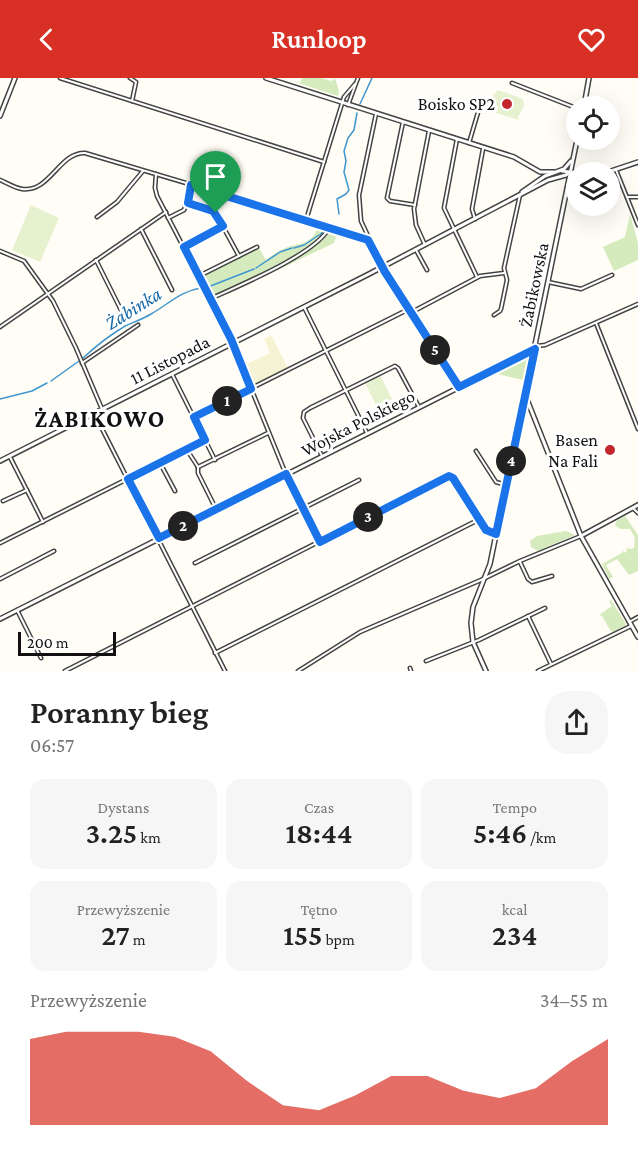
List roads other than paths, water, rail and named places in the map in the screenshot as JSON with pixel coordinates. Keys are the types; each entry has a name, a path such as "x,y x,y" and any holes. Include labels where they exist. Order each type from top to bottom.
{"street":[{"path":"0,116 15,78"},
{"path":"62,78 324,162"},
{"path":"130,78 136,82 132,100"},
{"path":"266,78 522,160 542,172 554,172"},
{"path":"348,105 358,78"},
{"path":"586,96 589,78"},
{"path":"512,83 566,104"},
{"path":"306,220 342,103 345,95 355,84"},
{"path":"469,143 479,102"},
{"path":"376,114 358,199 360,217 368,240 382,267 459,387"},
{"path":"403,122 387,198 390,201 415,205"},
{"path":"425,245 416,225 415,205 429,130"},
{"path":"457,139 444,207 477,277"},
{"path":"475,219 472,209 484,148"},
{"name":"Żabikowska","path":"572,161 575,150"},
{"path":"0,180 23,189 34,188 69,160 81,153 91,154 368,240"},
{"path":"560,171 572,161"},
{"path":"620,169 638,162"},
{"path":"534,168 543,180"},
{"path":"97,217 117,202 143,171"},
{"name":"11 Listopada","path":"0,461 416,250 513,199 554,172 566,172"},
{"path":"156,174 156,192 233,343 286,474 320,542"},
{"name":"11 Listopada","path":"543,180 566,174"},
{"path":"563,176 566,180"},
{"path":"620,180 638,225"},
{"path":"168,218 185,209 191,185"},
{"name":"Żabikowska","path":"473,642 472,616 486,577 496,534 566,193"},
{"path":"494,315 501,310 507,280 504,273 519,195"},
{"path":"627,197 638,197"},
{"path":"187,202 213,211 239,256"},
{"path":"0,327 166,212"},
{"path":"184,247 223,226"},
{"path":"210,299 291,259 316,243 329,228"},
{"path":"141,230 172,290"},
{"path":"199,276 257,247"},
{"path":"416,250 427,270"},
{"path":"0,251 24,261 48,294 60,314 102,409"},
{"path":"96,260 125,318 142,309"},
{"path":"194,417 477,277 488,273 504,273"},
{"path":"549,282 581,289 612,275"},
{"path":"535,349 537,346 545,345 638,304"},
{"path":"304,307 367,433"},
{"path":"596,323 638,429"},
{"path":"82,363 138,325"},
{"name":"Wojska Polskiego","path":"0,618 418,405 535,349"},
{"path":"321,454 303,418 304,412 345,390 398,366 418,405"},
{"path":"172,374 215,460"},
{"path":"526,392 530,409 580,536 638,638"},
{"path":"521,415 530,409"},
{"path":"94,413 225,671"},
{"path":"198,467 269,433"},
{"path":"0,543 205,440"},
{"path":"187,449 198,467 198,473 216,509"},
{"path":"476,451 496,482 506,485"},
{"path":"9,456 43,522"},
{"path":"160,463 174,491"},
{"path":"64,671 449,476 453,478 486,531 496,534"},
{"path":"195,562 359,480"},
{"path":"3,501 27,490"},
{"path":"298,671 357,633 580,536 638,505"},
{"path":"633,508 638,513"},
{"path":"216,653 479,520"},
{"path":"0,579 54,551"},
{"path":"520,561 531,581 536,582 552,576"},
{"path":"471,584 477,585 480,591"},
{"path":"426,661 545,608"},
{"path":"17,610 41,658"},
{"path":"528,616 551,664"},
{"path":"538,671 630,624 638,617"},
{"path":"473,642 486,671"}],"waterway":[{"name":"Żabinka","path":"360,104 372,78"},
{"name":"Żabinka","path":"339,214 337,199 349,190 344,172 346,161 344,151 348,138 354,130 357,113"},
{"name":"Żabinka","path":"320,235 324,230"},
{"name":"Żabinka","path":"294,248 304,245 319,235"},
{"name":"Żabinka","path":"256,268 280,252 292,248"},
{"name":"Żabinka","path":"208,287 254,269"},
{"name":"Żabinka","path":"83,358 125,326 148,316 181,295 201,288"},
{"name":"Żabinka","path":"51,381 79,361"},
{"name":"Żabinka","path":"0,399 32,391 47,383"}],"place":[{"name":"Boisko SP2","path":"507,104"},
{"name":"Basen Na Fali","path":"610,450"}],"district":[{"name":"ŻABIKOWO","path":"100,419"}]}
